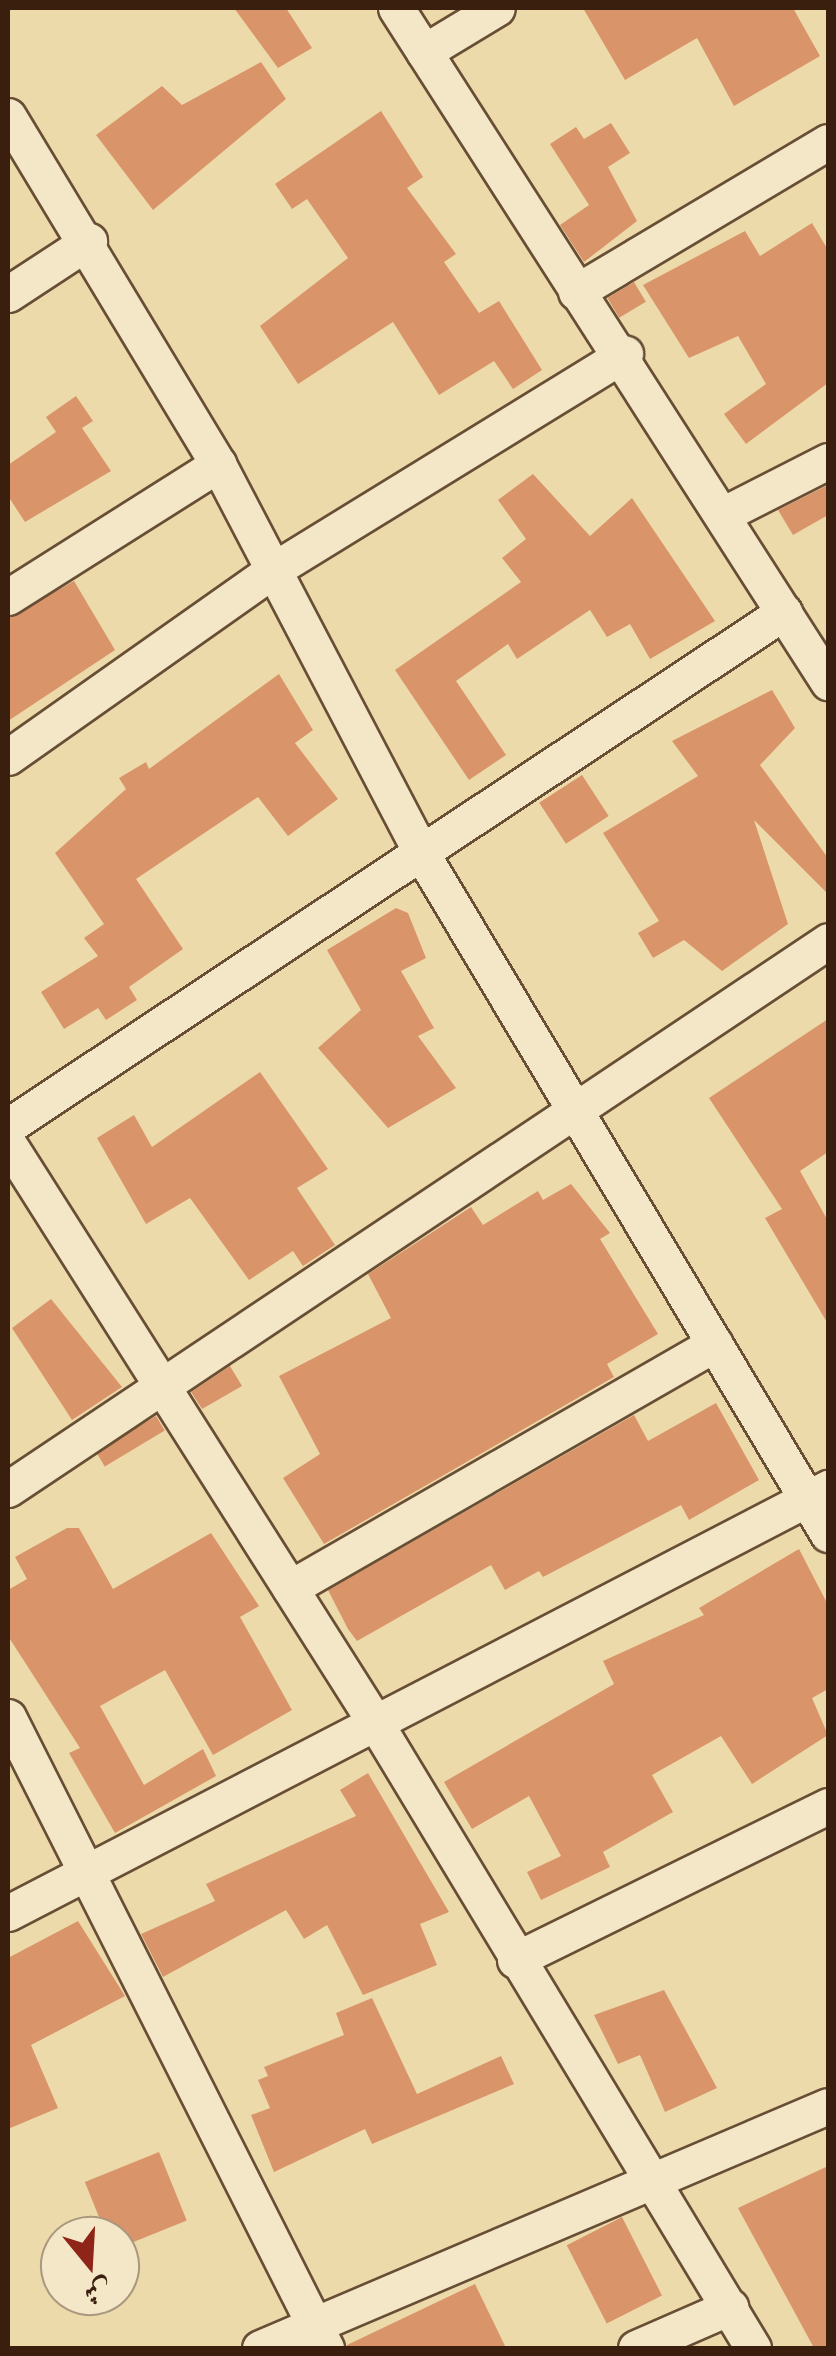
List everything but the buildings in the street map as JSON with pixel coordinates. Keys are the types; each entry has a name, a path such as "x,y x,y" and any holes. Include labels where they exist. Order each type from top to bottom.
{"street":[{"path":"396,8 576,292 625,354 828,682"},
{"path":"424,52 496,8"},
{"path":"8,116 89,241 218,464 270,572 423,856 571,1108 715,1344 818,1492 828,1534"},
{"path":"576,292 828,142"},
{"path":"8,294 89,241"},
{"path":"8,758 270,572 625,354"},
{"path":"724,514 828,461"},
{"path":"8,596 218,464"},
{"path":"8,1126 423,856 784,612"},
{"path":"8,1488 571,1108 828,942"},
{"path":"8,1143 156,1390 290,1588 373,1719 514,1960 659,2182 752,2348"},
{"path":"290,1588 715,1344"},
{"path":"8,1913 373,1719 818,1492"},
{"path":"8,1717 91,1870 320,2337"},
{"path":"514,1960 828,1806"},
{"path":"260,2348 320,2337 828,2106"},
{"path":"636,2348 730,2308"}]}
